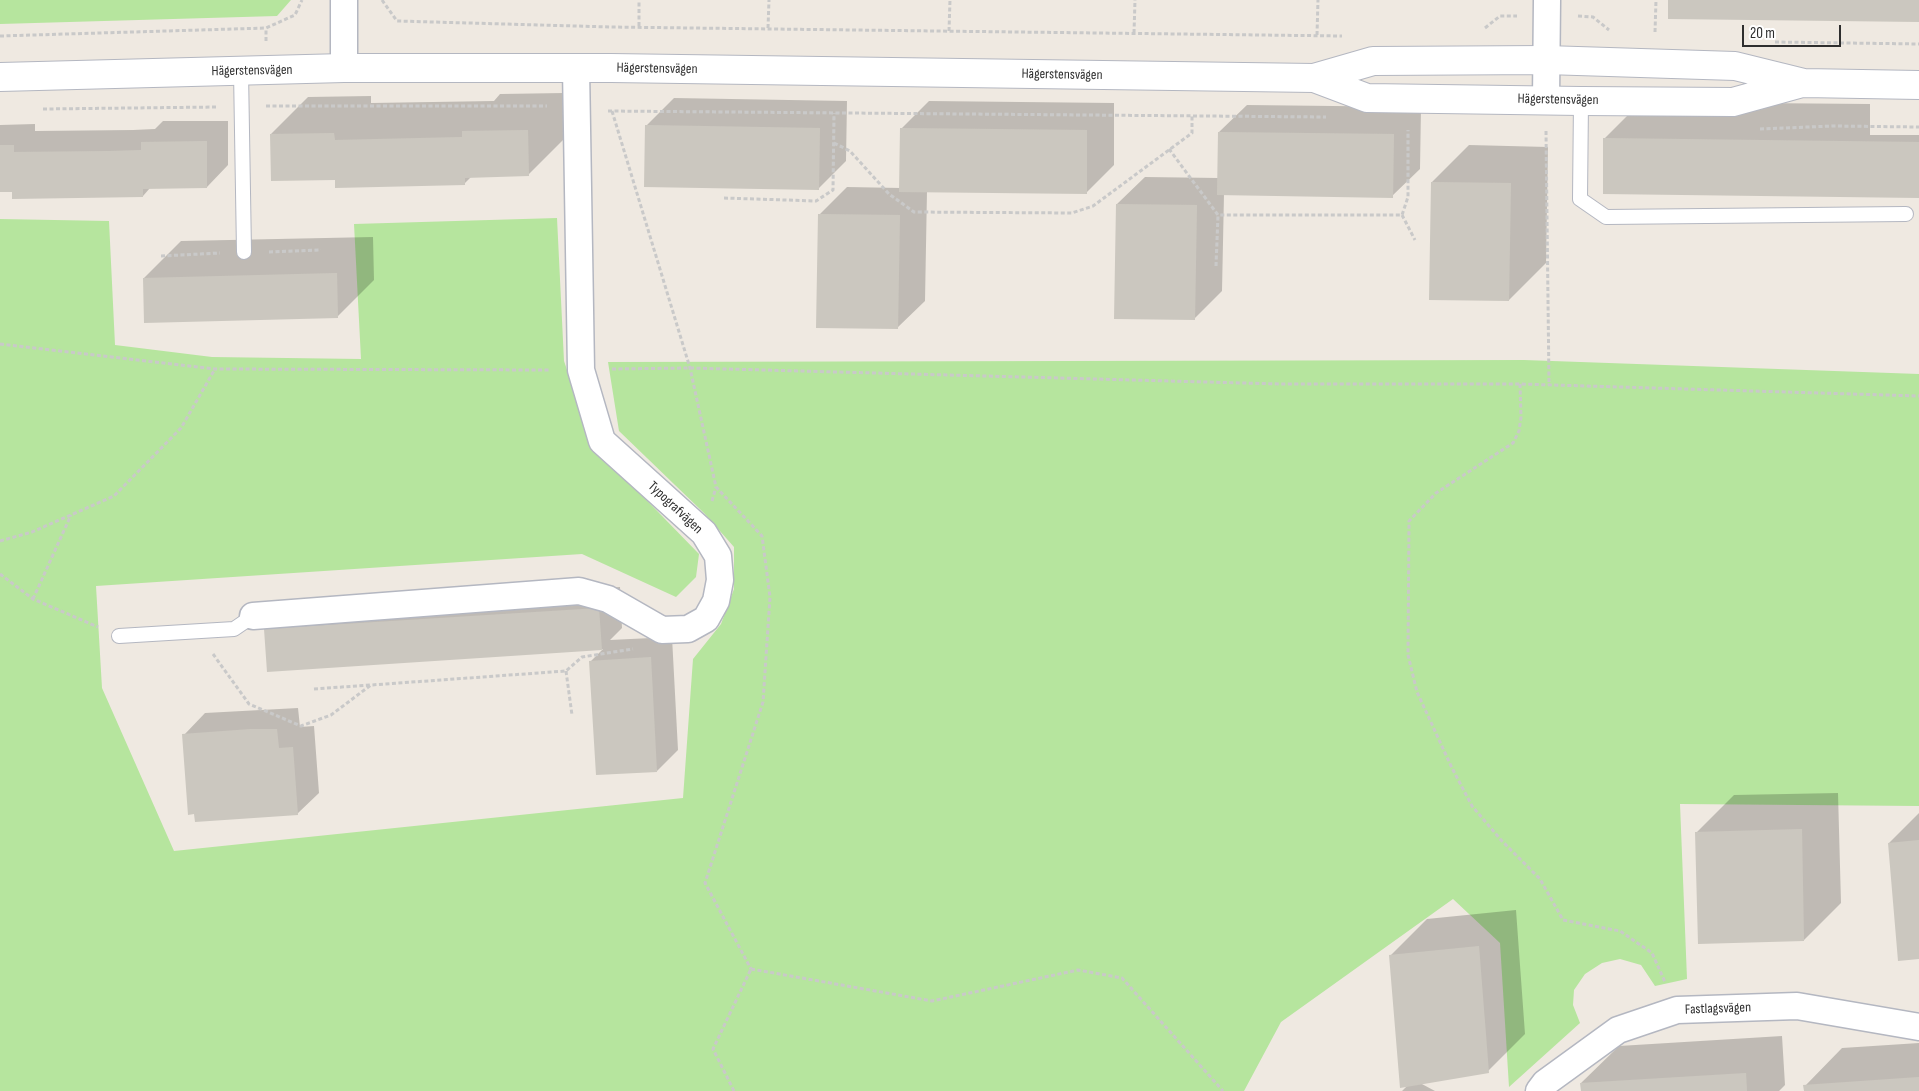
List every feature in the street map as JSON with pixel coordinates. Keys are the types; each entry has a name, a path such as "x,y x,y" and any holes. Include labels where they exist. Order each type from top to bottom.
{"street":[{"path":"344,0 344,68"},
{"path":"1546,100 1547,8"},
{"name":"Hägerstensvägen","path":"0,77 344,68 576,68 1314,78 1373,60 1546,60 1735,66 1804,83 1919,85"},
{"name":"Typografvägen","path":"576,68 575,106 581,370 602,441 704,533 718,556 720,580 716,600 706,619 688,629 662,630"},
{"name":"Hägerstensvägen","path":"1314,78 1367,98 1733,102 1804,83"},
{"path":"253,616 579,591 608,599 662,630"},
{"name":"Fastlagsvägen","path":"1539,1091 1545,1083 1618,1030 1677,1010 1797,1006 1919,1027"}],"lane":[{"path":"241,71 244,252"},
{"path":"1581,100 1580,199 1606,217 1906,214"},
{"path":"119,636 234,630 253,616"}],"path":[{"path":"0,36 266,28 294,15 302,0"},
{"path":"382,0 397,21 611,27 1346,36"},
{"path":"639,0 639,26"},
{"path":"768,28 769,0"},
{"path":"949,31 950,0"},
{"path":"1134,33 1135,0"},
{"path":"1317,35 1318,0"},
{"path":"1655,40 1656,0"},
{"path":"1480,32 1500,16 1547,8 1593,16 1614,34"},
{"path":"1772,42 1919,44"},
{"path":"39,109 575,106 612,111 1329,117"},
{"path":"724,198 816,201 834,190 834,113"},
{"path":"834,143 850,151 889,194 914,212 1072,213 1093,206 1192,132 1192,116"},
{"path":"1408,123 1408,197 1402,215 1415,240"},
{"path":"1752,129 1832,126 1919,127"},
{"path":"1549,385 1545,127 1581,128"},
{"path":"1170,149 1218,214 1216,266"},
{"path":"1218,214 1402,215"},
{"path":"0,344 215,369 581,370 690,368 1280,384 1520,384 1919,396"},
{"path":"0,541 32,532 114,496 181,428 215,369"},
{"path":"1520,384 1521,417 1519,431 1513,443 1436,493 1409,521 1408,655 1417,692 1452,768 1472,806 1501,840 1540,879 1563,920 1620,931 1652,953 1677,1010"},
{"path":"33,599 70,515"},
{"path":"0,574 33,599 119,636"},
{"path":"314,689 566,672 582,657 636,648 662,630"},
{"path":"196,632 249,704 301,726 330,715 371,685"},
{"path":"566,672 572,715"},
{"path":"705,883 751,969"},
{"path":"734,1091 713,1049 751,969"},
{"path":"751,969 932,1001 1078,970 1122,978 1223,1091"}],"green space":[{"path":"0,0 291,0 277,16 0,24"},
{"path":"557,218 564,361 592,444 699,554 696,577 676,597 582,554 96,586 102,688 174,851 683,798 693,659 721,624 734,589 734,547 704,513 619,431 608,362 1524,360 1919,374 1919,806 1680,804 1687,979 1655,986 1641,965 1620,959 1602,963 1585,974 1574,990 1573,1005 1580,1023 1509,1087 1500,943 1453,899 1281,1022 1244,1091 0,1091 0,219 109,221 115,345 212,357 361,359 354,224"}],"building":[{"path":"1668,0 1919,0 1919,22 1668,19"},
{"path":"645,125 820,128 819,190 644,187"},
{"path":"900,128 1087,130 1087,194 899,192"},
{"path":"528,130 529,176 465,178 465,185 335,188 335,180 271,181 270,134 334,133 335,140 462,137 462,131"},
{"path":"1218,132 1394,134 1393,198 1217,195"},
{"path":"1603,138 1919,142 1919,198 1603,194"},
{"path":"207,141 207,188 143,189 143,197 12,199 12,192 0,192 0,145 14,145 14,152 110,151 141,150 141,142"},
{"path":"1431,182 1511,183 1509,301 1429,300"},
{"path":"1116,204 1197,205 1195,320 1114,319"},
{"path":"818,214 900,215 898,329 816,328"},
{"path":"337,273 338,318 144,323 143,278"},
{"path":"599,608 602,650 267,672 264,629"},
{"path":"651,657 657,772 596,775 589,661"},
{"path":"277,729 279,748 293,747 298,815 195,822 194,814 188,815 182,734"},
{"path":"1802,829 1804,941 1698,944 1695,832"},
{"path":"1919,840 1919,959 1898,961 1888,843"},
{"path":"1479,946 1489,1073 1400,1088 1389,955"},
{"path":"1746,1073 1747,1091 1581,1091 1580,1083"},
{"path":"1919,1077 1919,1091 1804,1091 1803,1085"}]}
